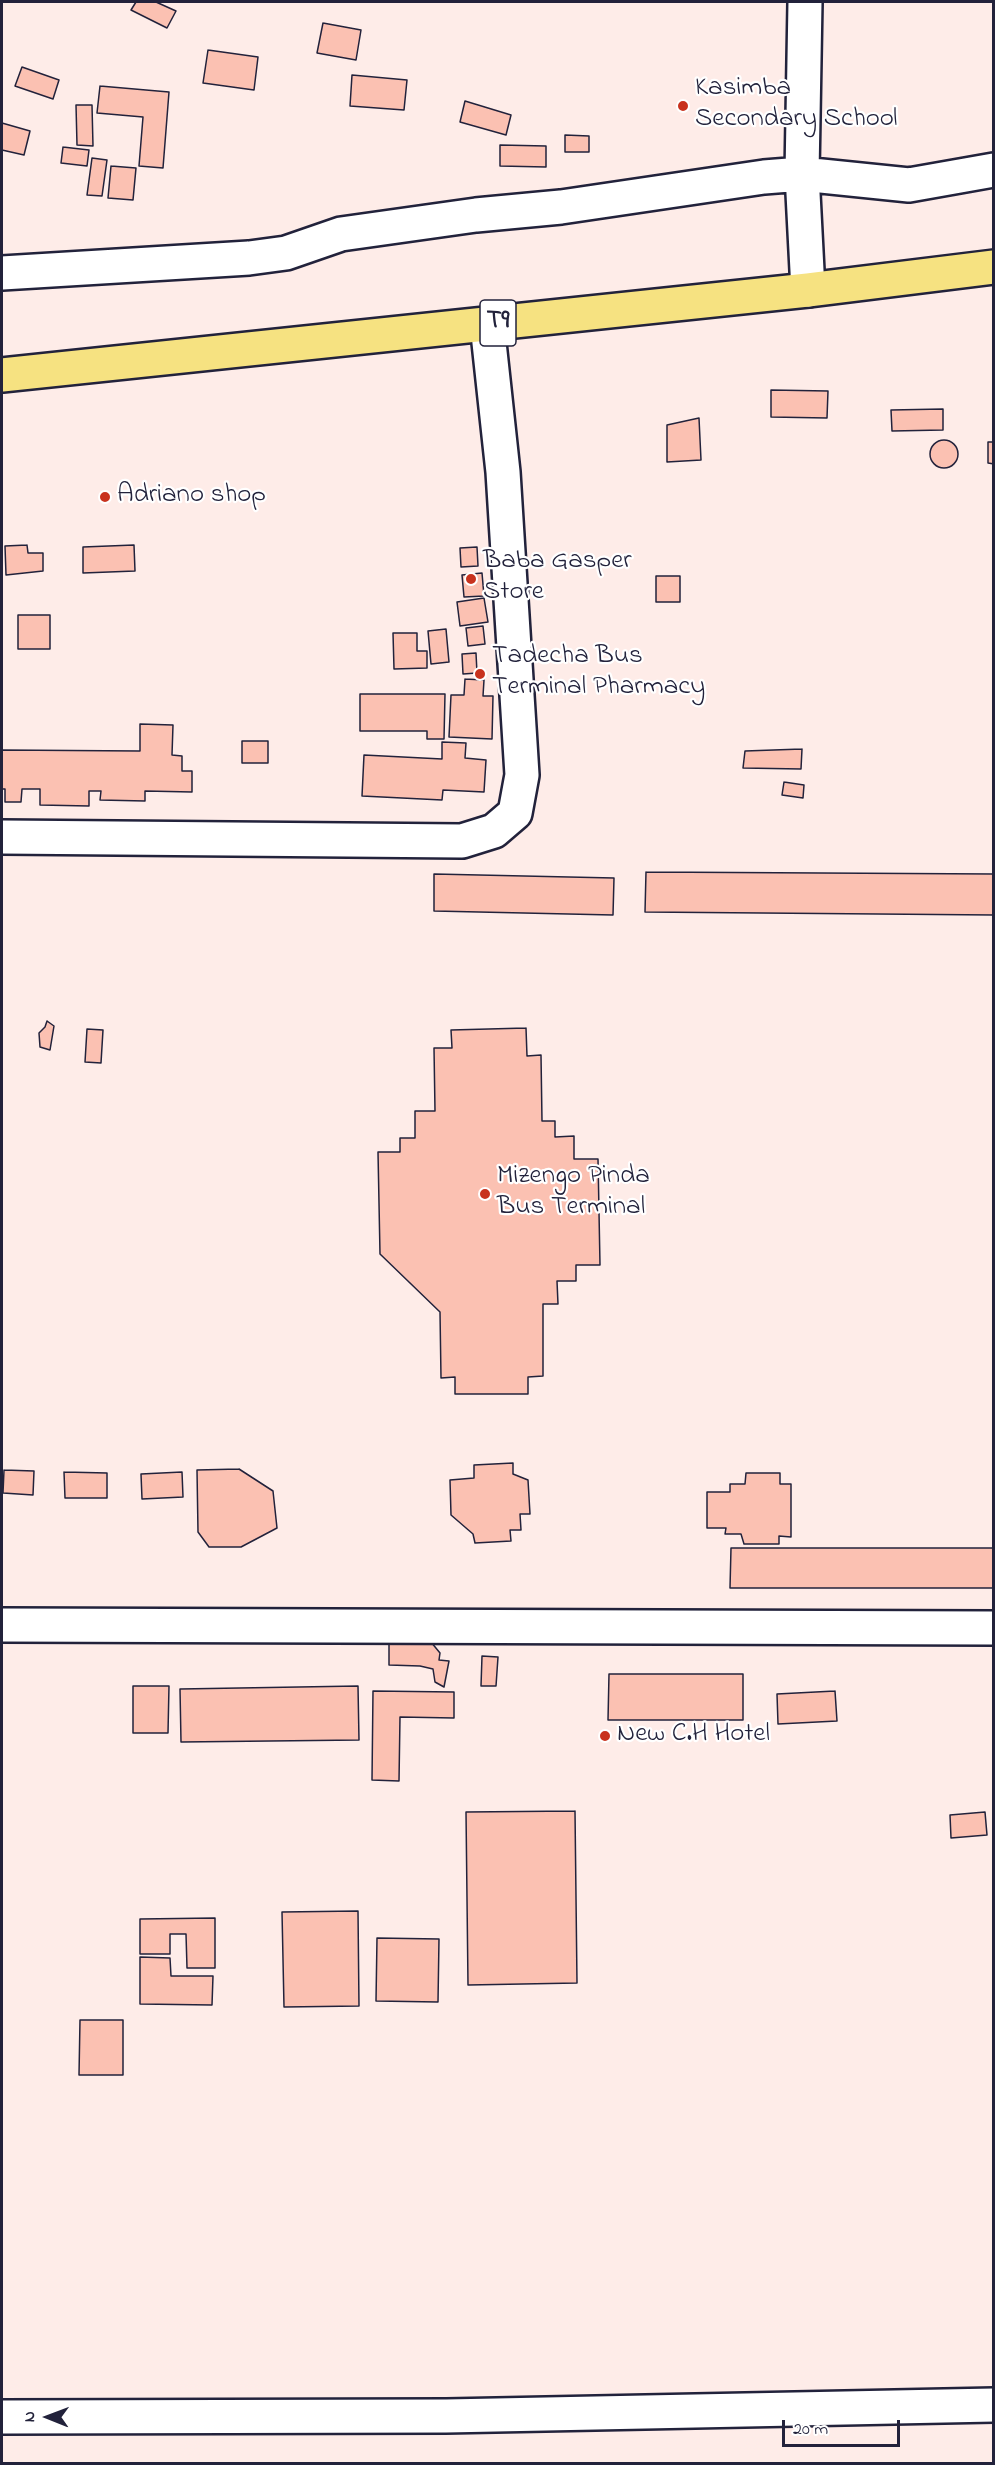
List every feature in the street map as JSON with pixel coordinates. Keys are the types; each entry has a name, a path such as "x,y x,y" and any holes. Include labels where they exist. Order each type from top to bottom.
{"highway":[{"name":"T9","path":"2,375 808,290 993,267"}],"street":[{"path":"805,2 802,174 808,290"},
{"path":"2,273 249,258 286,253 341,234 476,215 584,204 764,177 802,174 909,185 993,170"},
{"path":"2,837 462,841 494,831 515,813 522,775 503,472 487,324"},
{"path":"2,1625 993,1628"},
{"path":"2,2417 446,2416 993,2405"}],"building":[{"path":"136,2 156,2 176,11 167,28 131,10"},
{"path":"323,23 361,30 356,60 317,53"},
{"path":"208,50 258,57 254,90 203,83"},
{"path":"22,67 59,80 53,99 15,86"},
{"path":"352,75 407,80 404,110 350,106"},
{"path":"100,86 169,92 163,168 139,166 143,117 97,113"},
{"path":"465,101 511,115 506,135 460,122"},
{"path":"76,105 92,105 93,146 77,145"},
{"path":"2,123 30,131 24,155 2,150"},
{"path":"565,135 589,136 589,152 565,152"},
{"path":"500,145 546,146 546,167 500,166"},
{"path":"63,147 89,150 87,166 61,163"},
{"path":"92,158 107,160 102,196 87,195"},
{"path":"111,166 136,168 133,200 108,198"},
{"path":"771,390 828,391 827,418 771,417"},
{"path":"943,409 943,430 892,431 891,410"},
{"path":"699,418 701,460 667,462 667,425"},
{"path":"944,440 954,444 958,454 954,464 944,468 934,464 930,454 934,444"},
{"path":"988,442 994,442 994,464 988,463"},
{"path":"27,545 28,553 43,553 43,571 6,575 5,546"},
{"path":"134,545 135,571 83,573 83,547"},
{"path":"477,547 478,566 461,567 460,548"},
{"path":"482,573 484,596 464,597 462,575"},
{"path":"656,576 680,576 680,602 656,602"},
{"path":"484,598 488,622 460,626 457,602"},
{"path":"18,615 50,615 50,649 18,649"},
{"path":"483,626 485,644 468,646 466,628"},
{"path":"446,629 449,662 431,664 428,631"},
{"path":"393,633 417,633 417,651 427,651 427,668 394,669"},
{"path":"476,653 477,673 463,674 462,654"},
{"path":"465,679 484,680 483,696 493,696 492,739 449,737 451,695 464,695"},
{"path":"360,694 445,694 444,739 427,739 427,731 360,731"},
{"path":"140,724 173,725 172,755 182,756 182,771 192,771 192,792 145,791 145,801 100,800 101,791 89,791 89,806 40,805 40,789 22,789 21,802 5,802 5,789 2,789 2,750 140,751"},
{"path":"242,741 268,741 268,763 242,763"},
{"path":"442,742 466,743 465,758 486,760 484,792 443,790 442,800 362,796 364,755 442,759"},
{"path":"802,749 801,769 743,768 745,751"},
{"path":"784,782 804,785 803,798 782,795"},
{"path":"646,872 994,874 994,915 645,912"},
{"path":"434,874 614,878 613,915 434,911"},
{"path":"47,1021 54,1026 50,1050 40,1047 39,1033"},
{"path":"526,1028 527,1056 541,1055 542,1121 555,1121 555,1137 574,1136 574,1159 598,1159 600,1265 576,1265 576,1281 557,1281 558,1304 543,1304 543,1376 528,1377 528,1394 455,1394 455,1377 441,1378 440,1312 380,1254 378,1152 400,1152 400,1138 415,1138 415,1111 435,1111 434,1048 452,1048 451,1030"},
{"path":"87,1029 103,1030 101,1063 85,1062"},
{"path":"513,1463 513,1474 528,1480 530,1514 520,1514 521,1530 510,1530 511,1541 475,1543 473,1534 451,1515 450,1480 474,1478 474,1465"},
{"path":"239,1469 273,1491 277,1528 241,1547 209,1547 198,1532 197,1470"},
{"path":"4,1470 34,1471 33,1495 3,1493"},
{"path":"64,1472 107,1473 107,1498 65,1498"},
{"path":"182,1472 183,1497 142,1499 141,1474"},
{"path":"746,1473 780,1473 780,1484 791,1484 791,1537 779,1536 779,1544 744,1544 741,1534 725,1534 726,1528 707,1528 707,1492 730,1492 730,1484 745,1484"},
{"path":"731,1548 994,1548 994,1588 730,1588"},
{"path":"389,1642 431,1642 440,1653 439,1660 449,1661 444,1687 435,1682 433,1669 420,1666 389,1665"},
{"path":"482,1656 498,1657 496,1686 481,1686"},
{"path":"609,1674 743,1674 743,1720 608,1720"},
{"path":"133,1686 169,1686 168,1733 133,1733"},
{"path":"358,1686 359,1740 181,1742 180,1689"},
{"path":"373,1691 454,1692 454,1718 400,1717 399,1781 372,1780"},
{"path":"835,1691 837,1721 778,1724 777,1694"},
{"path":"575,1811 577,1983 468,1985 466,1812"},
{"path":"985,1812 987,1835 951,1838 950,1815"},
{"path":"358,1911 359,2006 284,2007 282,1912"},
{"path":"215,1918 215,1968 187,1968 186,1934 170,1934 170,1954 140,1954 140,1919"},
{"path":"377,1938 439,1939 438,2002 376,2001"},
{"path":"140,1957 170,1958 171,1976 213,1976 212,2005 140,2004"},
{"path":"80,2020 123,2020 123,2075 79,2075"}],"place":[{"name":"Kasimba Secondary School","path":"683,106"},
{"name":"Adriano shop","path":"105,497"},
{"name":"Baba Gasper Store","path":"471,579"},
{"name":"Tadecha Bus Terminal Pharmacy","path":"480,674"},
{"name":"Mizengo Pinda Bus Terminal","path":"485,1194"},
{"name":"New C.H Hotel","path":"605,1736"}]}
